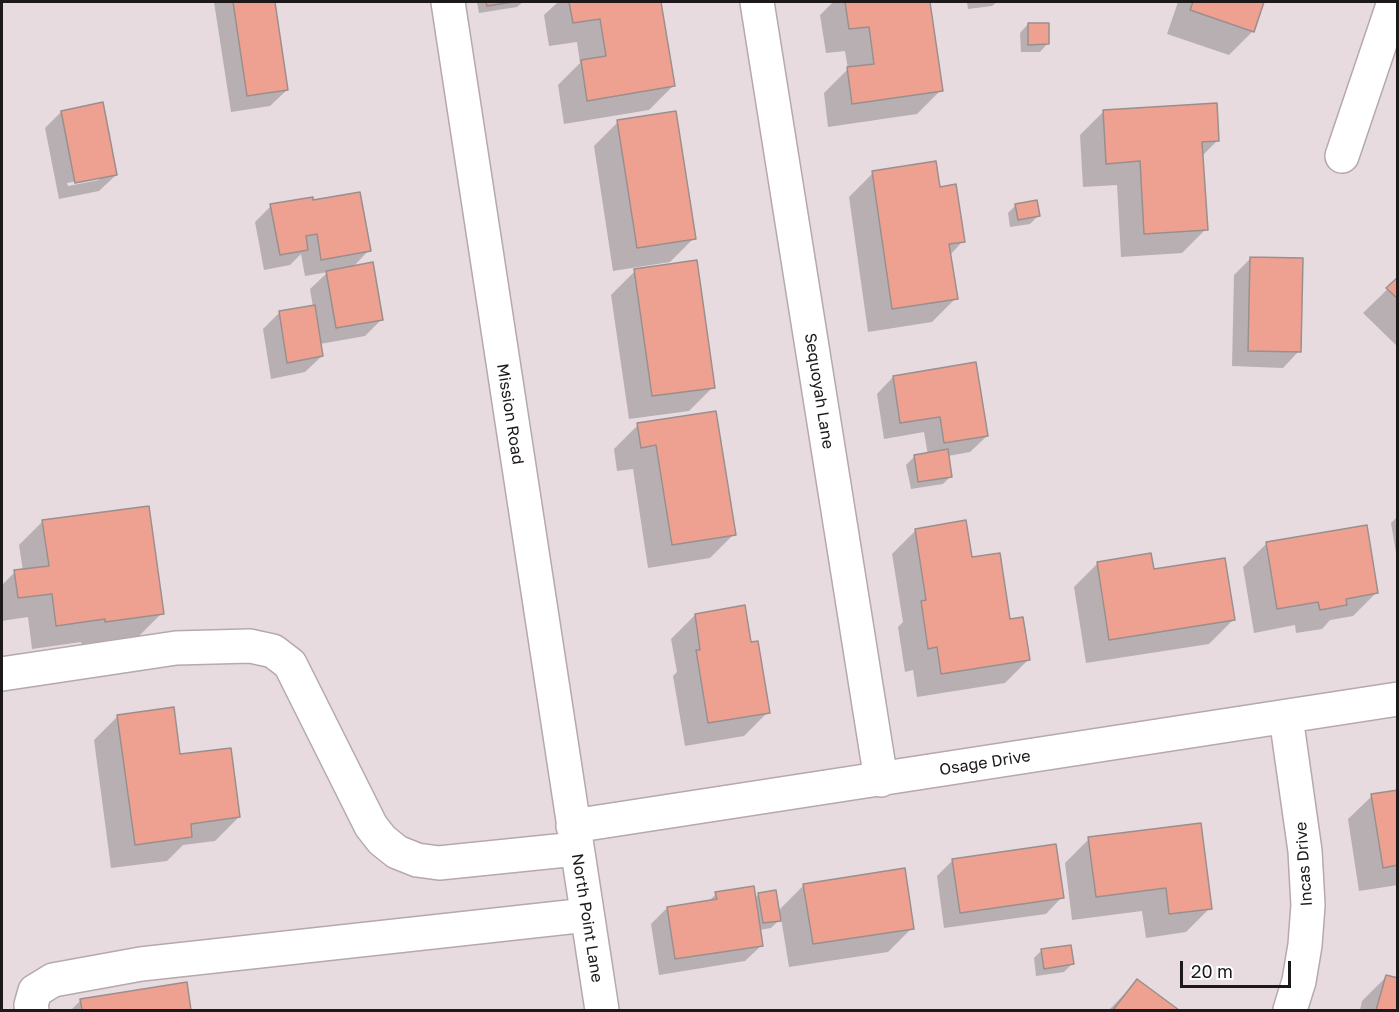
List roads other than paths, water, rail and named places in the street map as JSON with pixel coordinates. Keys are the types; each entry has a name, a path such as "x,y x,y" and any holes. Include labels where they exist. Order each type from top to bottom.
{"street":[{"name":"Mission Road","path":"448,2 574,837"},
{"name":"Sequoyah Lane","path":"757,2 881,780"},
{"path":"1342,156 1394,2"},
{"name":"Osage Drive","path":"2,674 177,648 250,646 273,651 290,664 371,826 382,840 397,852 417,860 439,862 881,780 1398,699"},
{"name":"Incas Drive","path":"1286,717 1305,851 1308,905 1299,981 1290,1011"},
{"name":"North Point Lane","path":"574,837 602,1011"},
{"path":"32,1011 31,1005 35,991 53,981 141,964 587,915"}]}
